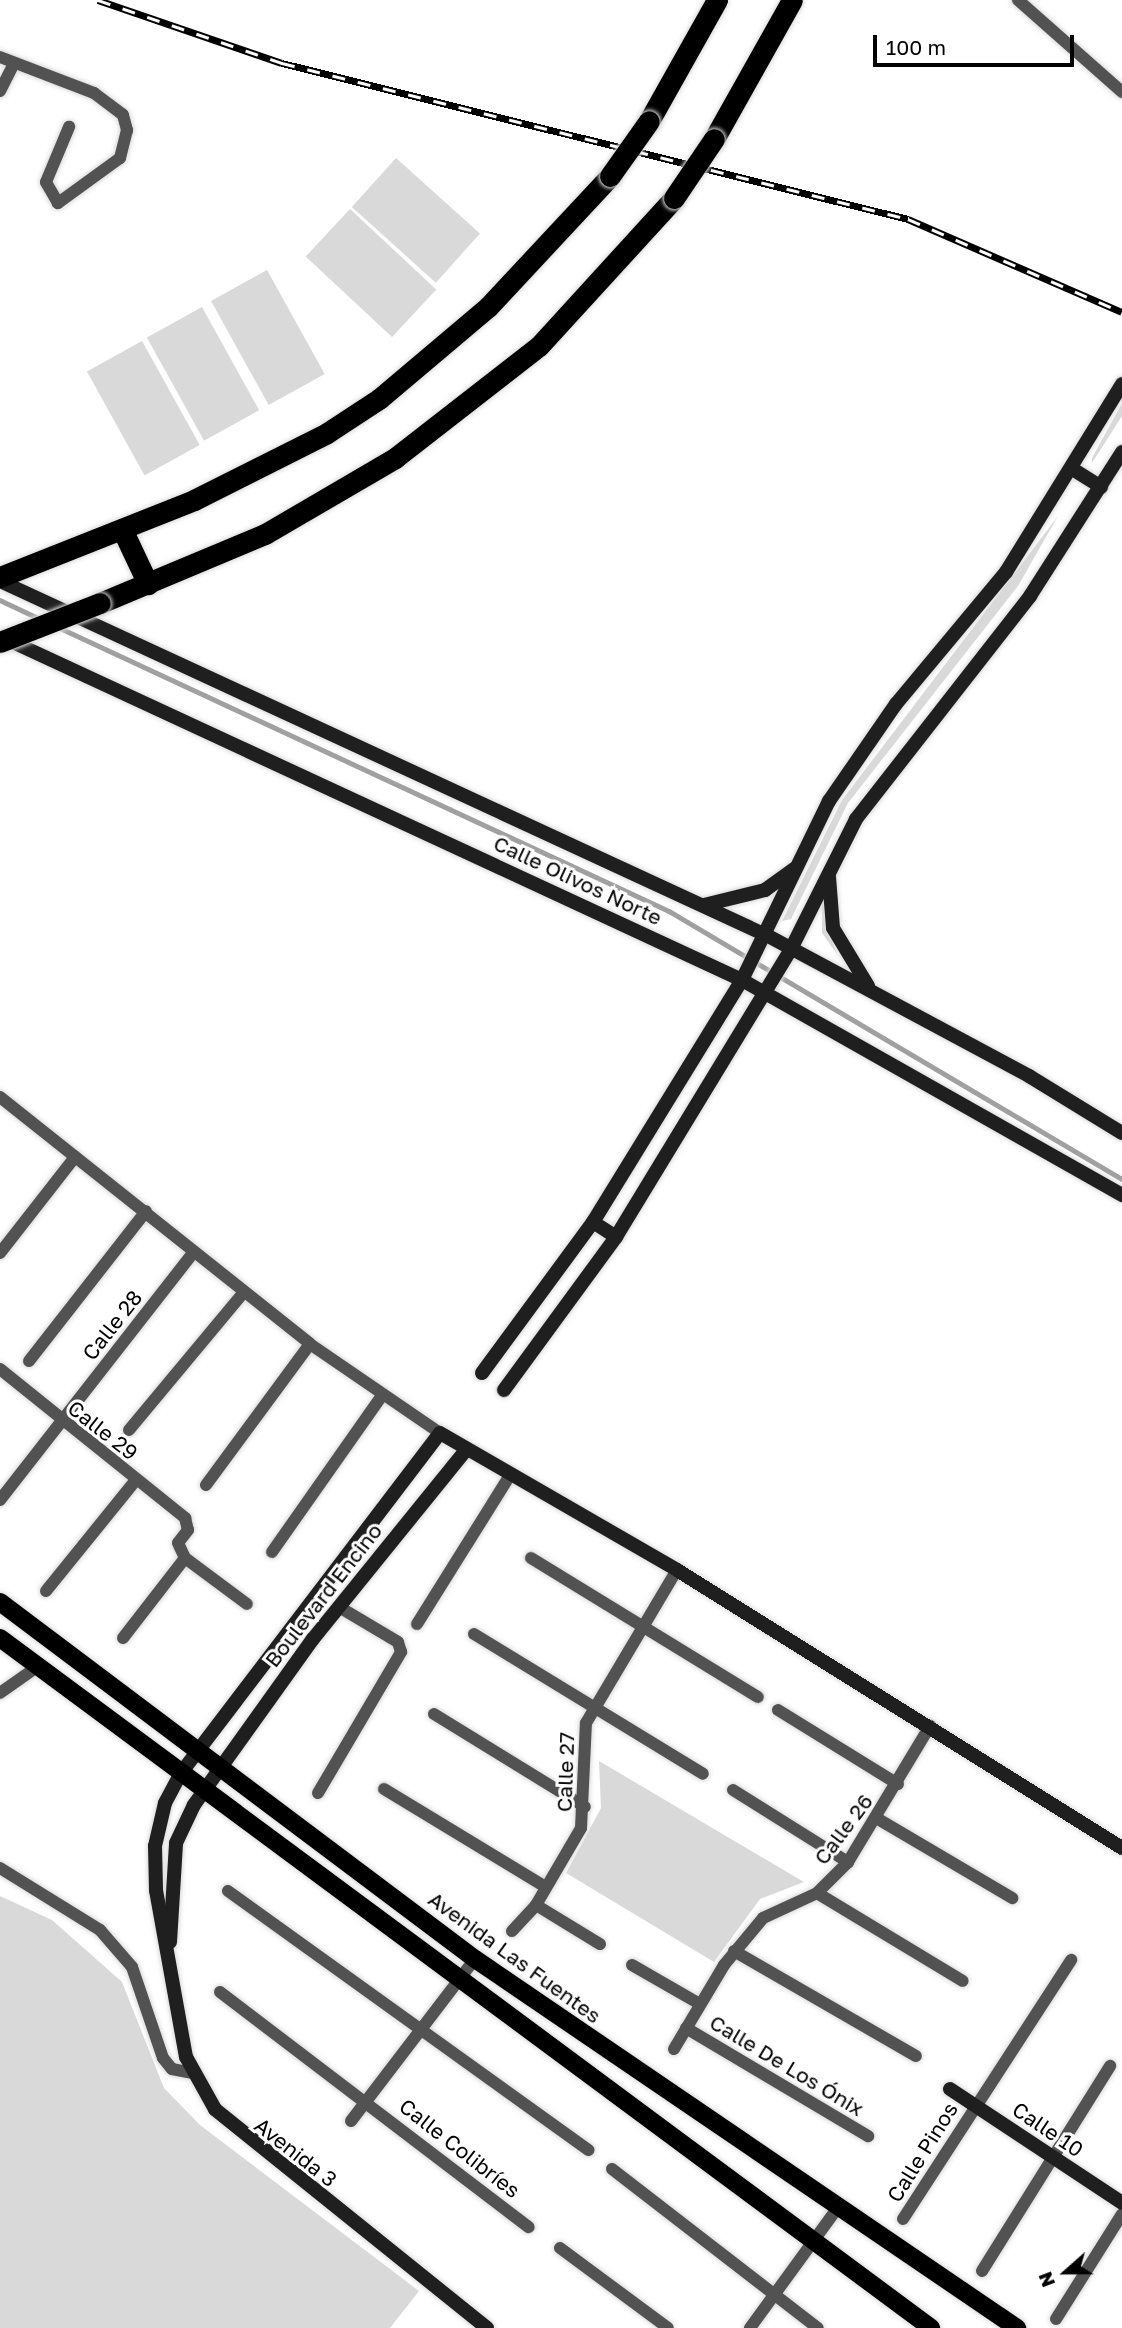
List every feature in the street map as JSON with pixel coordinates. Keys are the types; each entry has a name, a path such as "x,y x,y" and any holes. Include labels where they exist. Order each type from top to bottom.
{"highway":[{"path":"0,579 278,461 379,399 488,307 610,176 649,121 717,0"},
{"path":"0,642 148,584 329,500 472,403 597,287 674,198 714,139 792,0"},
{"path":"122,529 148,584"}],"main road":[{"name":"Avenida Las Fuentes","path":"0,1602 218,1770 475,1959 836,2210 1017,2328"},
{"path":"0,1638 930,2328"}],"street":[{"path":"1018,0 1122,92"},
{"path":"0,57 94,93 115,106 127,130 113,167 58,203 46,182 69,127"},
{"path":"0,91 14,63"},
{"path":"482,1373 593,1222 742,980 768,936 797,866 829,801 896,704 1006,572 1074,470 1122,384"},
{"path":"503,1390 616,1237 792,949 831,866 896,762 1030,596 1122,452"},
{"path":"1074,470 1101,487"},
{"name":"Calle Olivos Norte","path":"0,579 768,936 873,992 1122,1133"},
{"name":"Calle Olivos Norte","path":"0,636 742,980 1122,1195"},
{"path":"702,905 765,890 797,866"},
{"path":"831,866 833,928 873,992"},
{"path":"1,1099 146,1211 243,1293 381,1396 509,1477 677,1570 1122,1848"},
{"path":"0,1253 75,1157"},
{"path":"29,1361 146,1211"},
{"path":"593,1222 616,1237"},
{"name":"Calle 28","path":"0,1500 194,1252"},
{"path":"129,1430 243,1293"},
{"path":"205,1485 310,1344"},
{"name":"Calle 29","path":"0,1369 62,1422 185,1518 188,1531 178,1544 185,1558"},
{"path":"272,1552 381,1396"},
{"name":"Boulevard Encino","path":"196,1753 440,1433"},
{"name":"Boulevard Encino","path":"218,1770 339,1607 466,1450"},
{"path":"417,1624 509,1477"},
{"path":"46,1591 136,1480"},
{"path":"123,1638 185,1558 247,1604"},
{"path":"531,1558 758,1697"},
{"name":"Calle 27","path":"512,1931 536,1905 581,1828 585,1807 582,1766 593,1706 645,1626 677,1570"},
{"path":"318,1793 401,1647 339,1607"},
{"path":"474,1634 703,1774"},
{"path":"0,1693 37,1667"},
{"path":"778,1710 898,1784"},
{"path":"434,1714 585,1807"},
{"name":"Calle 26","path":"674,2049 698,2003 734,1951 764,1918 817,1893 848,1862 878,1819 930,1726"},
{"name":"Avenida 3","path":"196,1753 181,1773 165,1803 156,1860 192,2073 230,2127 486,2328"},
{"name":"Avenida 3","path":"170,1950 173,1861 204,1789 218,1770"},
{"path":"384,1789 546,1886"},
{"path":"733,1790 848,1862"},
{"path":"878,1819 1012,1898"},
{"path":"156,1860 173,1861"},
{"path":"0,1868 100,1930 132,1967 163,2058 172,2069 192,2073"},
{"path":"228,1891 418,2033 589,2150"},
{"path":"817,1893 963,1981"},
{"path":"536,1905 600,1944"},
{"path":"734,1951 916,2056"},
{"path":"351,2121 475,1959"},
{"name":"Calle Pinos","path":"902,2219 1071,1960"},
{"path":"632,1965 698,2003"},
{"name":"Calle Colibríes","path":"220,1992 367,2101 529,2227"},
{"name":"Calle De Los Ónix","path":"686,2028 868,2136"},
{"path":"982,2271 1051,2156 1110,2066"},
{"name":"Calle 10","path":"950,2089 1122,2203"},
{"path":"612,2169 773,2296 818,2328"},
{"path":"750,2328 814,2244 836,2210"},
{"path":"1056,2319 1122,2214"},
{"path":"560,2248 668,2328"}],"shaded area":[{"path":"396,158 480,234 436,283 352,207"},
{"path":"350,209 436,289 392,337 306,257"},
{"path":"267,270 325,374 269,405 211,301"},
{"path":"202,307 259,410 204,441 147,338"},
{"path":"142,341 200,445 145,476 87,372"},
{"path":"1122,403 1122,416 1092,463 1092,458"},
{"path":"1058,516 1018,586 848,803 791,919 782,921 842,800"},
{"path":"822,898 827,925 837,954 822,933"},
{"path":"599,1761 804,1882 760,1899 714,1962 566,1873 601,1808"},
{"path":"0,1896 52,1920 122,1982 164,2088 200,2125 419,2291 390,2328 0,2328"}],"waterway":[{"path":"0,600 40,619"},
{"path":"58,627 669,911 1122,1179"}],"railway":[{"path":"98,0 282,63 908,219 1122,312"}]}
